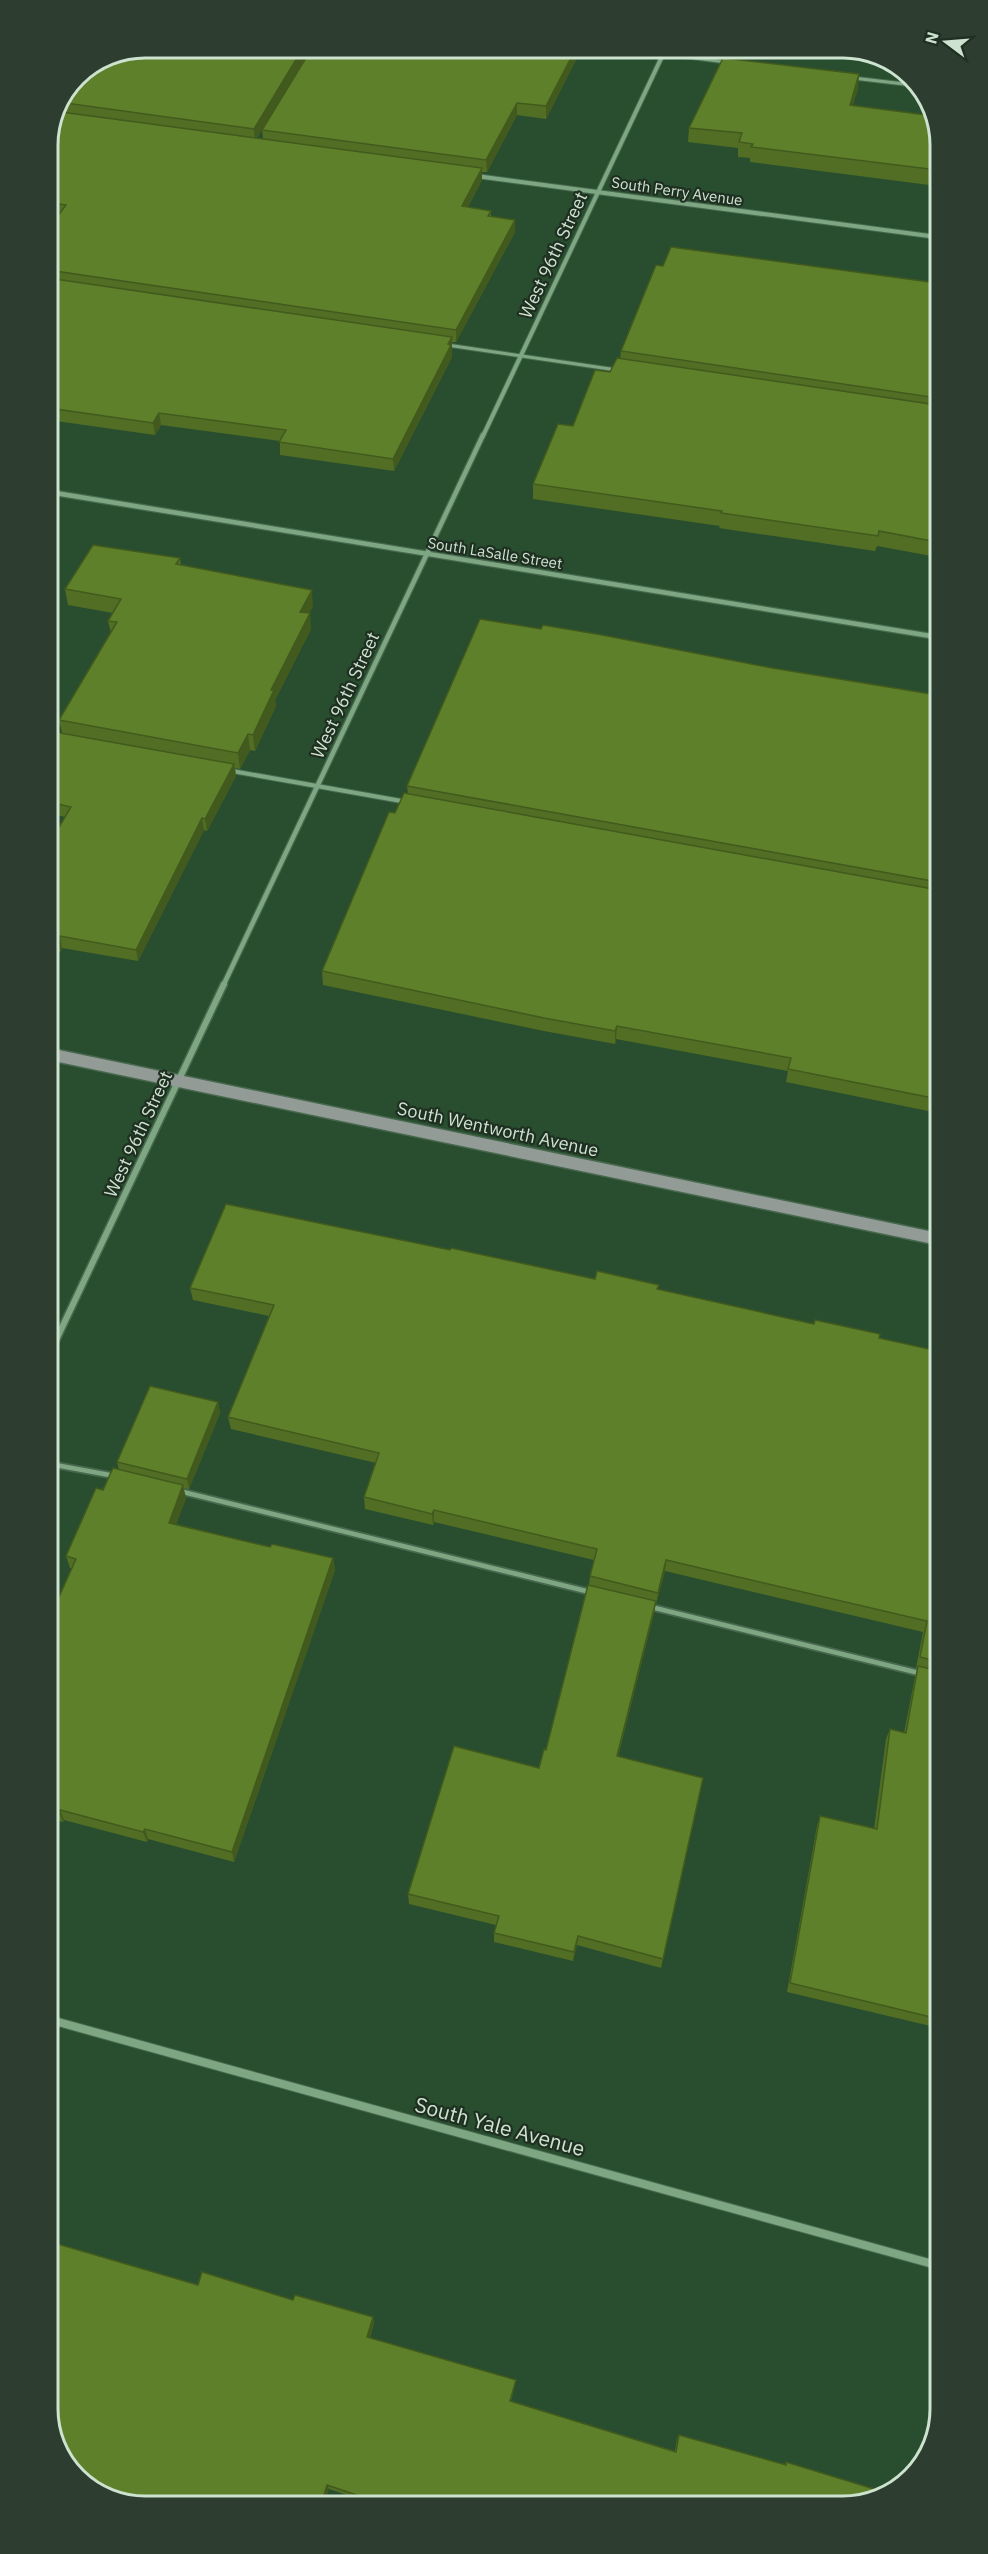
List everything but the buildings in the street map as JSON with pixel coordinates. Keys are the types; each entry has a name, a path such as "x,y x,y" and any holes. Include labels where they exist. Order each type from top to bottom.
{"street":[{"name":"West 96th Street","path":"58,1335 661,59"},
{"name":"South Perry Avenue","path":"475,175 929,236"},
{"name":"South LaSalle Street","path":"59,494 929,636"},
{"name":"South Wentworth Avenue","path":"59,1056 929,1237"},
{"name":"South Yale Avenue","path":"58,2022 929,2263"}],"lane":[{"path":"699,59 731,63"},
{"path":"845,77 904,84"},
{"path":"439,344 622,371"},
{"path":"225,769 408,802"},
{"path":"58,1466 125,1478"},
{"path":"171,1490 602,1595"},
{"path":"648,1606 927,1675"}]}
